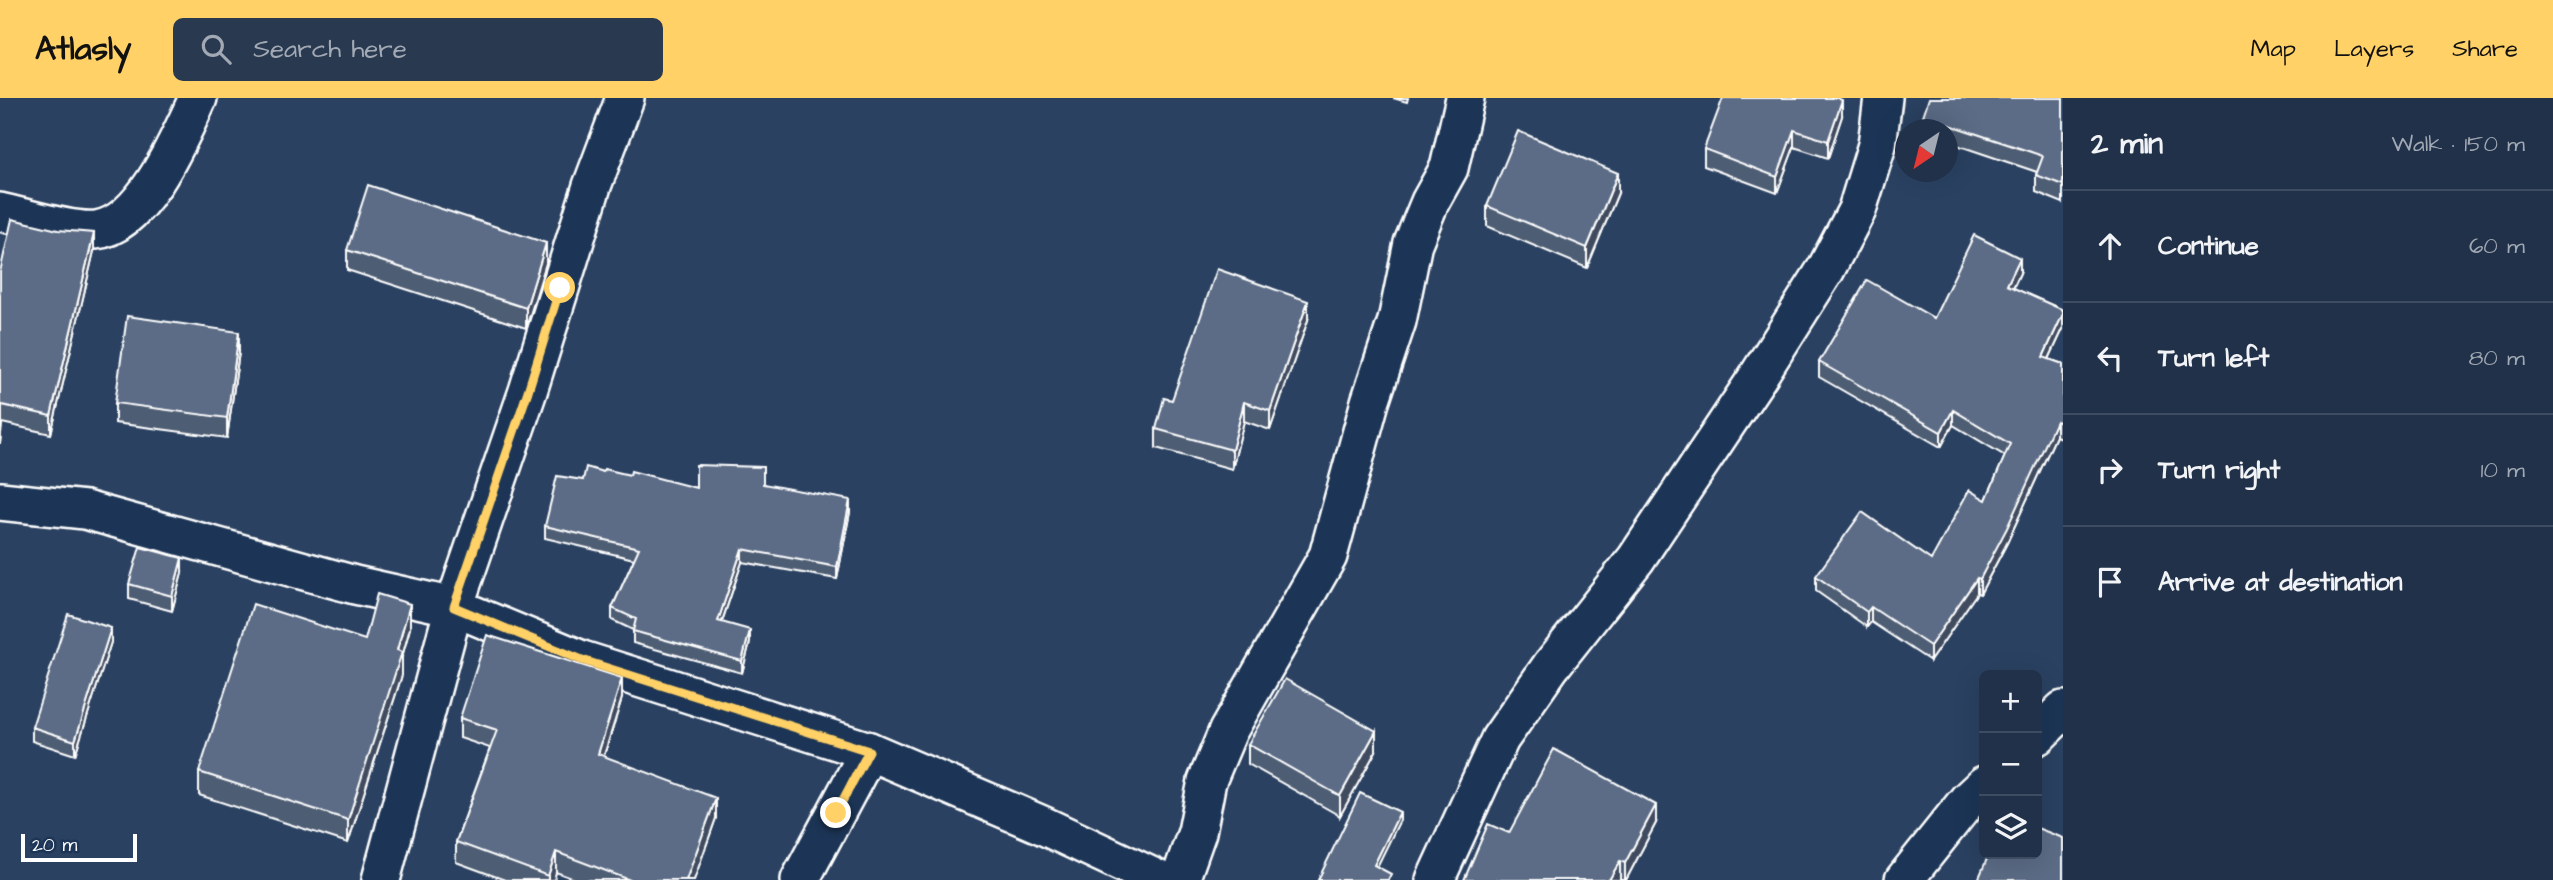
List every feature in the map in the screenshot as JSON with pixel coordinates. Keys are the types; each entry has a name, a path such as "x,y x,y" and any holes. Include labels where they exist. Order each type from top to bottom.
{"street":[{"path":"0,212 71,228 96,230 125,217 152,188 198,98"},
{"path":"381,880 454,607 528,391 593,186 625,98"},
{"path":"1180,880 1197,832 1207,781 1228,731 1328,556 1370,402 1397,321 1413,243 1430,202 1449,168 1465,98"},
{"path":"1435,880 1500,739 1551,666 1636,559 1826,269 1857,210 1877,145 1883,98"},
{"path":"0,501 85,510 355,585 454,607 582,660 869,751 1042,825 1159,880"},
{"path":"2040,733 2063,710"},
{"path":"800,880 869,751"},
{"path":"1904,880 1979,790"}],"building":[{"path":"1723,98 1842,100 1828,141 1794,130 1777,177 1704,149"},
{"path":"1929,98 2063,98 2063,185 2036,175 2043,156 1958,128 1958,119 1932,119 1923,116"},
{"path":"1518,131 1618,173 1587,248 1487,206"},
{"path":"368,185 546,243 526,308 347,250"},
{"path":"12,219 58,230 94,233 51,416 2,405 0,426 0,272"},
{"path":"1974,235 2020,258 2007,285 2063,310 2043,357 2063,364 2063,424 2056,421 2007,528 1980,579 1977,578 1930,646 1871,607 1867,612 1816,576 1862,512 1931,560 1969,490 1986,500 2010,444 1953,410 1941,432 1819,362 1867,280 1934,318"},
{"path":"1217,269 1308,301 1270,411 1244,402 1232,450 1156,429 1164,398 1172,400"},
{"path":"127,316 239,332 227,418 115,403"},
{"path":"696,465 763,467 763,484 850,500 837,567 742,549 718,621 750,630 742,661 633,631 636,619 612,608 639,548 545,526 557,476 583,480 586,467 630,475 631,471 696,488"},
{"path":"140,547 182,558 172,596 129,584"},
{"path":"377,594 410,604 397,650 402,652 348,820 199,772 253,604 365,640"},
{"path":"68,614 111,628 75,741 32,727"},
{"path":"487,635 622,678 598,754 716,798 686,880 630,880 556,852 548,876 456,842 497,730 460,718"},
{"path":"1285,679 1376,731 1340,796 1248,744"},
{"path":"1554,749 1656,805 1625,863 1620,861 1609,880 1464,880 1488,824 1509,833"},
{"path":"1360,793 1400,812 1374,865 1391,874 1388,880 1318,880"},
{"path":"2042,830 2063,838 2063,880 1978,880 1987,859 2042,859"}],"route":[{"path":"560,288 528,391 454,607 582,660 869,751 836,813"}]}
